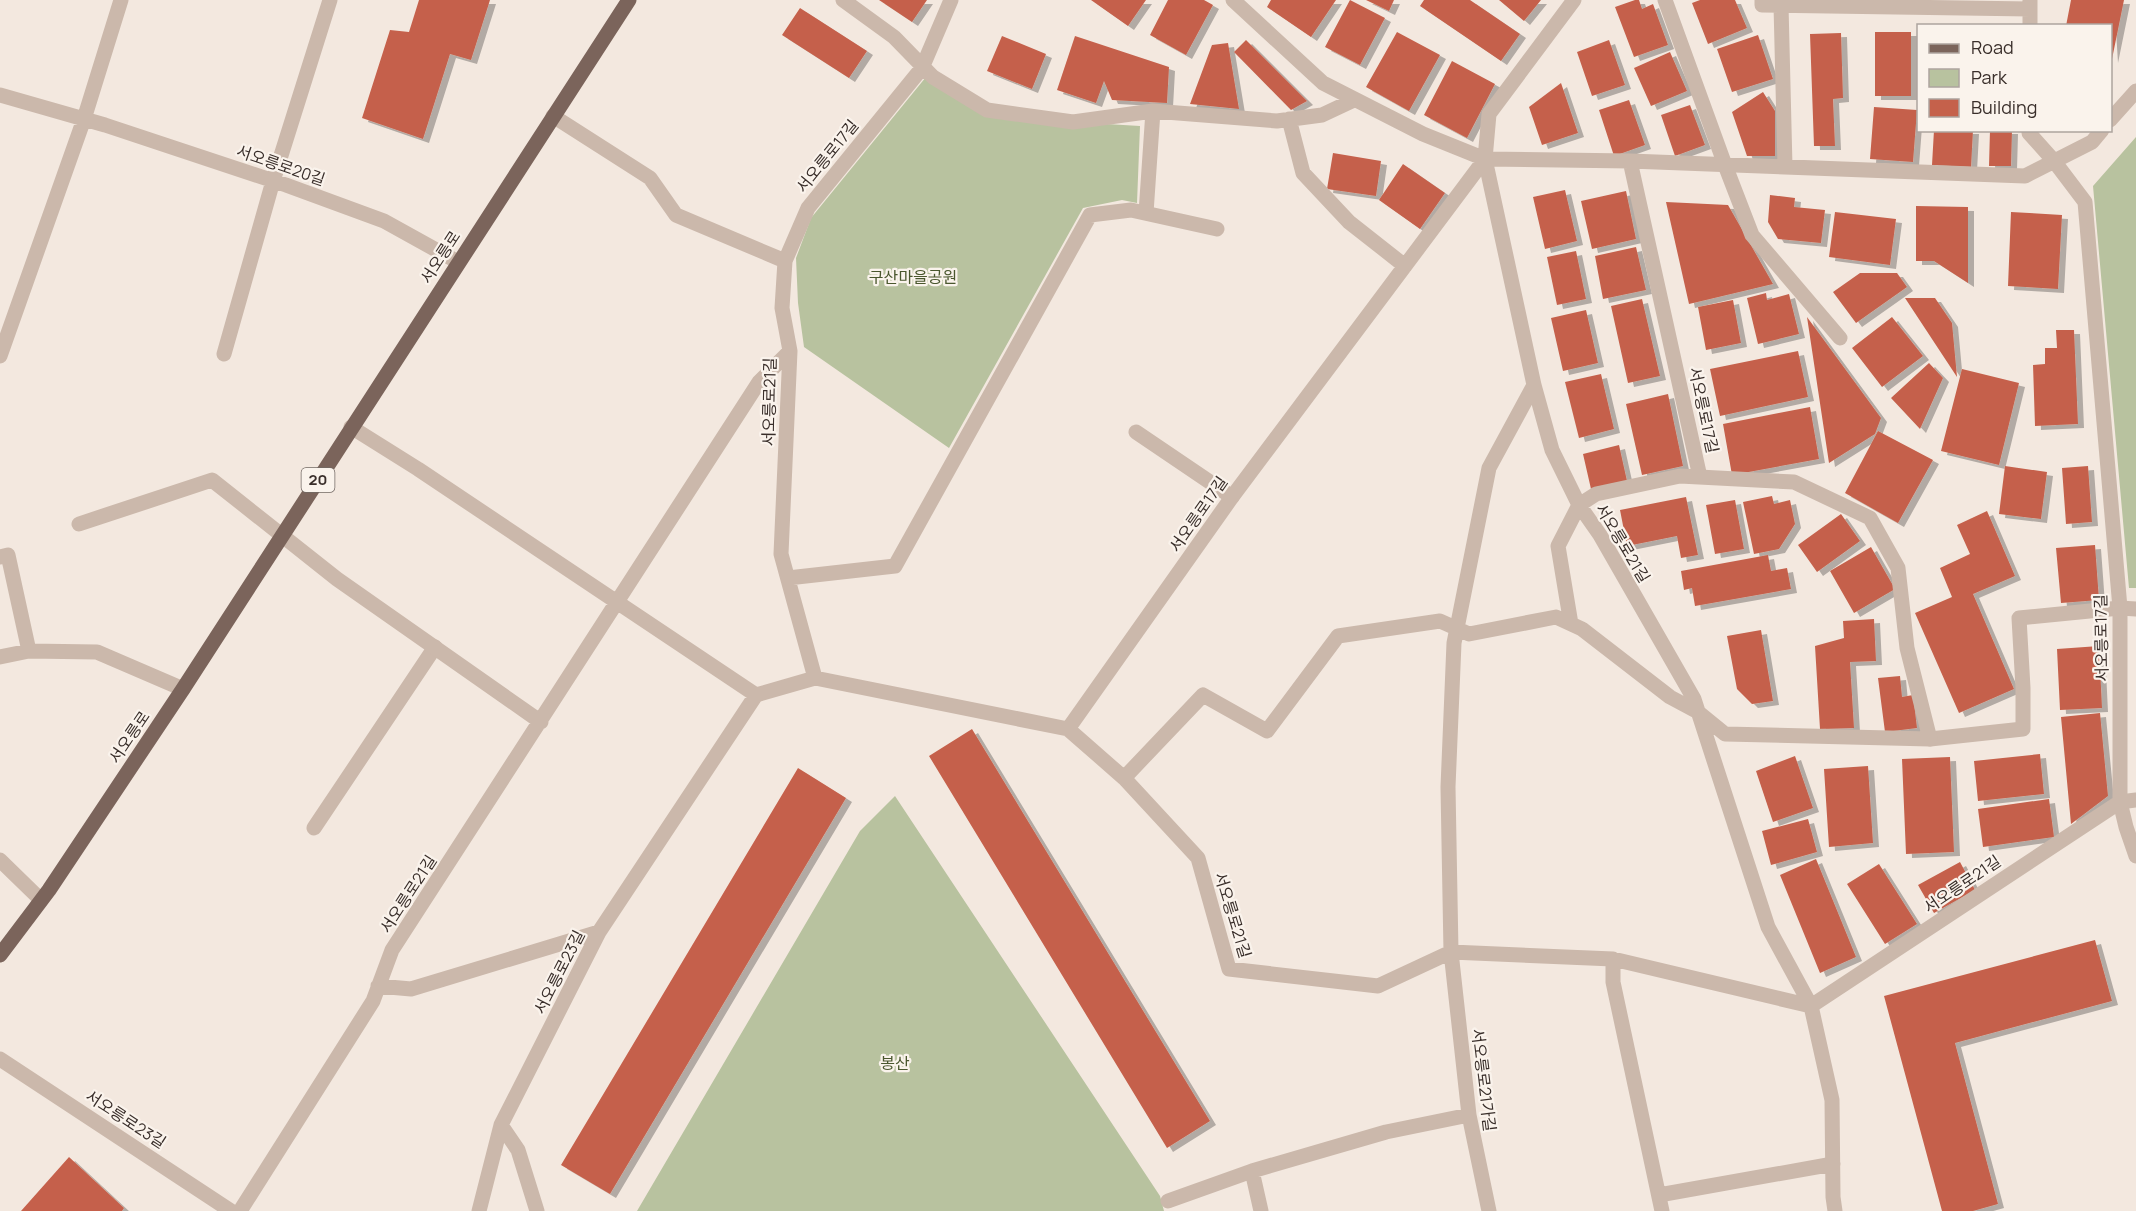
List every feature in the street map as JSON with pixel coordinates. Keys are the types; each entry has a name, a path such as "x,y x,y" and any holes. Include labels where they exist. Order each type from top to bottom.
{"main road":[{"name":"서오릉로","path":"0,955 41,900 183,688 629,0"}],"street":[{"path":"0,356 84,119 121,0"},
{"path":"224,354 273,181 330,0"},
{"path":"843,0 894,37 933,77 987,110 1073,122 1153,111 1277,121 1322,114 1354,100"},
{"name":"서오릉로17길","path":"790,351 782,308 785,261 808,208 922,68 951,0"},
{"path":"1233,0 1323,83 1423,134 1485,159 1630,161 2025,176 2092,142 2100,132"},
{"path":"1451,952 1448,787 1454,644 1489,468 1534,385 1485,159 1489,114 1574,0"},
{"path":"1665,0 1752,236 1840,338"},
{"path":"1762,0 1762,5 2030,4 2030,24"},
{"path":"1781,5 1785,167"},
{"path":"2112,118 2136,91"},
{"name":"서오릉로20길","path":"0,95 84,119 273,181 384,221 458,262"},
{"path":"1146,213 1153,111"},
{"path":"553,116 650,178 676,216 785,261"},
{"path":"1289,119 1303,173 1349,222 1406,266"},
{"name":"서오릉로17길","path":"2030,132 2085,202 2120,608 2120,802 2136,856"},
{"name":"서오릉로17길","path":"1068,729 1232,496 1485,159"},
{"name":"서오릉로17길","path":"1630,161 1700,477 1794,482 1870,518 1898,568 1907,648 1930,739"},
{"path":"788,578 895,566 1090,215 1131,210 1217,229"},
{"name":"서오릉로21길","path":"790,351 781,554 815,678"},
{"name":"서오릉로21길","path":"240,1211 373,1001 392,951 759,382 790,351"},
{"name":"서오릉로21길","path":"1534,385 1552,450 1579,505 1600,535 1694,699 1768,927 1811,1006 1832,1100 1835,1211"},
{"path":"351,427 418,469 756,694 599,932 411,989 378,986"},
{"path":"1136,432 1232,496"},
{"path":"1571,624 1558,546 1579,505 1596,495 1617,490 1680,476 1700,477"},
{"path":"79,524 212,480 337,579 541,722"},
{"path":"0,557 8,555 29,651"},
{"path":"1125,778 1203,694 1267,731 1338,636 1440,621 1470,634 1556,617 1582,629 1670,697 1698,712 1725,734 1930,739 2023,729 2024,688 2019,618 2120,608 2136,609"},
{"path":"314,828 435,647"},
{"path":"0,657 29,651 98,652 183,688"},
{"name":"서오릉로21길","path":"756,694 815,678 1068,729 1125,778 1198,858 1229,969 1378,986 1451,952 1613,959 1811,1006 2120,802 2136,800"},
{"path":"0,860 41,900"},
{"name":"서오릉로23길","path":"479,1211 501,1125 599,932"},
{"name":"서오릉로21가길","path":"1451,952 1469,1115 1489,1211"},
{"path":"1613,959 1613,982 1662,1211"},
{"name":"서오릉로23길","path":"0,1059 231,1211"},
{"path":"1168,1201 1252,1171 1386,1132 1469,1115"},
{"path":"501,1125 518,1150 537,1211"},
{"path":"1659,1195 1833,1164"},
{"path":"1252,1171 1261,1211"}],"green space":[{"name":"구산마을공원","path":"926,77 987,110 1073,122 1140,126 1137,203 1122,200 1083,208 949,448 804,347 798,303 796,258 811,218"},
{"path":"2136,137 2136,588 2129,588 2093,186"},
{"name":"봉산","path":"895,796 1160,1196 1164,1211 637,1211 860,831"}],"building":[{"path":"419,0 490,0 471,60 450,54 423,139 362,118 390,30 409,32"},
{"path":"879,0 927,0 912,22"},
{"path":"1091,0 1146,0 1128,26"},
{"path":"1168,0 1204,0 1213,5 1186,55 1150,35"},
{"path":"1271,0 1336,0 1311,37 1267,7"},
{"path":"1350,0 1385,18 1360,65 1325,47"},
{"path":"1366,0 1394,0 1389,11"},
{"path":"1424,0 1470,0 1520,34 1501,61 1420,6"},
{"path":"1499,0 1541,0 1524,21"},
{"path":"1639,0 1642,9 1653,4 1668,45 1634,57 1615,7"},
{"path":"1700,0 1735,0 1747,28 1708,44 1692,3"},
{"path":"2071,0 2124,0 2112,59 2112,24 2066,24"},
{"path":"800,8 867,51 849,78 782,35"},
{"path":"1397,32 1440,55 1409,111 1366,87"},
{"path":"1875,32 1911,32 1911,96 1875,96"},
{"path":"1841,33 1843,98 1833,99 1835,146 1814,146 1810,34"},
{"path":"1758,35 1773,79 1732,92 1717,49"},
{"path":"1002,36 1046,54 1032,89 987,71"},
{"path":"1075,36 1169,67 1167,103 1112,100 1104,81 1096,103 1057,90"},
{"path":"1246,40 1307,101 1291,110 1234,52"},
{"path":"1609,40 1625,85 1592,96 1577,52"},
{"path":"1228,43 1239,109 1190,104 1212,45"},
{"path":"1670,52 1687,91 1651,106 1634,68"},
{"path":"1452,61 1495,84 1467,138 1424,115"},
{"path":"1561,83 1578,133 1542,145 1529,107"},
{"path":"1763,92 1775,111 1775,156 1747,156 1732,112"},
{"path":"1629,100 1645,145 1614,156 1599,110"},
{"path":"1690,105 1705,145 1675,156 1661,115"},
{"path":"1874,107 1917,110 1913,162 1870,159"},
{"path":"1934,132 1973,132 1971,167 1932,165"},
{"path":"1990,132 2012,132 2011,166 1989,166"},
{"path":"1333,153 1381,161 1376,196 1327,189"},
{"path":"1403,164 1445,193 1420,229 1379,200"},
{"path":"1565,190 1577,241 1545,249 1533,197"},
{"path":"1626,191 1636,239 1592,249 1581,201"},
{"path":"1770,195 1795,198 1794,207 1825,210 1821,243 1778,239 1768,222"},
{"path":"1666,202 1728,205 1773,284 1689,304"},
{"path":"1916,206 1968,207 1968,283 1934,261 1916,261"},
{"path":"1835,212 1896,219 1890,265 1829,257"},
{"path":"2011,212 2062,215 2058,289 2008,286"},
{"path":"1636,247 1646,290 1603,299 1595,256"},
{"path":"1576,251 1586,299 1557,305 1547,257"},
{"path":"1860,273 1897,273 1907,287 1856,323 1833,292"},
{"path":"1766,293 1767,300 1789,294 1799,334 1758,344 1747,298"},
{"path":"1905,298 1935,298 1952,323 1957,377"},
{"path":"1642,299 1660,376 1628,383 1611,306"},
{"path":"1733,300 1741,343 1706,350 1698,307"},
{"path":"1586,310 1598,363 1563,371 1551,318"},
{"path":"1807,317 1881,418 1875,434 1829,463"},
{"path":"1892,317 1923,356 1882,387 1852,348"},
{"path":"2056,330 2074,330 2078,424 2035,426 2033,365 2045,364 2045,348 2057,348"},
{"path":"1798,351 1808,397 1720,416 1710,369"},
{"path":"1929,363 1943,378 1920,429 1891,398"},
{"path":"1962,369 2019,383 1999,465 1941,451"},
{"path":"1601,374 1614,429 1579,438 1565,382"},
{"path":"1668,394 1683,466 1642,475 1626,404"},
{"path":"1810,407 1819,459 1732,475 1723,424"},
{"path":"1878,431 1933,460 1898,523 1845,493"},
{"path":"1619,445 1627,481 1591,489 1583,454"},
{"path":"2005,466 2047,472 2041,519 1999,514"},
{"path":"2088,466 2092,522 2066,524 2062,468"},
{"path":"1772,496 1774,504 1790,500 1795,524 1779,549 1754,554 1743,502"},
{"path":"1686,497 1698,555 1681,558 1677,536 1627,546 1620,510"},
{"path":"1735,500 1744,549 1715,554 1706,505"},
{"path":"1987,511 2015,576 1973,594 2014,689 1959,713 1915,613 1952,597 1940,568 1970,554 1957,525"},
{"path":"1841,514 1860,541 1817,572 1798,545"},
{"path":"2095,545 2099,600 2061,603 2056,548"},
{"path":"1871,547 1895,589 1854,613 1830,571"},
{"path":"1768,555 1771,571 1787,568 1791,589 1695,606 1692,588 1684,590 1681,571"},
{"path":"1874,619 1876,661 1850,662 1854,728 1820,729 1815,646 1844,638 1843,621"},
{"path":"1761,630 1773,701 1752,704 1737,689 1727,636"},
{"path":"2099,646 2102,708 2060,710 2057,649"},
{"path":"1900,676 1902,697 1913,695 1917,728 1885,732 1878,678"},
{"path":"2100,713 2108,796 2071,824 2061,717"},
{"path":"972,729 1210,1121 1167,1148 929,756"},
{"path":"2040,754 2044,794 1978,801 1974,761"},
{"path":"1795,756 1813,808 1773,822 1756,771"},
{"path":"1950,757 1954,852 1906,854 1902,759"},
{"path":"1868,766 1873,843 1829,847 1824,769"},
{"path":"798,768 846,798 610,1194 561,1165"},
{"path":"2049,799 2054,837 1983,847 1978,809"},
{"path":"1808,819 1817,852 1771,865 1762,831"},
{"path":"1816,859 1856,957 1820,973 1780,875"},
{"path":"1960,862 1975,890 1934,913 1918,885"},
{"path":"1879,864 1917,924 1885,944 1847,884"},
{"path":"2095,940 2112,1001 1955,1043 1998,1204 1973,1211 1942,1211 1884,996"},
{"path":"69,1157 124,1208 122,1211 21,1211"}]}
